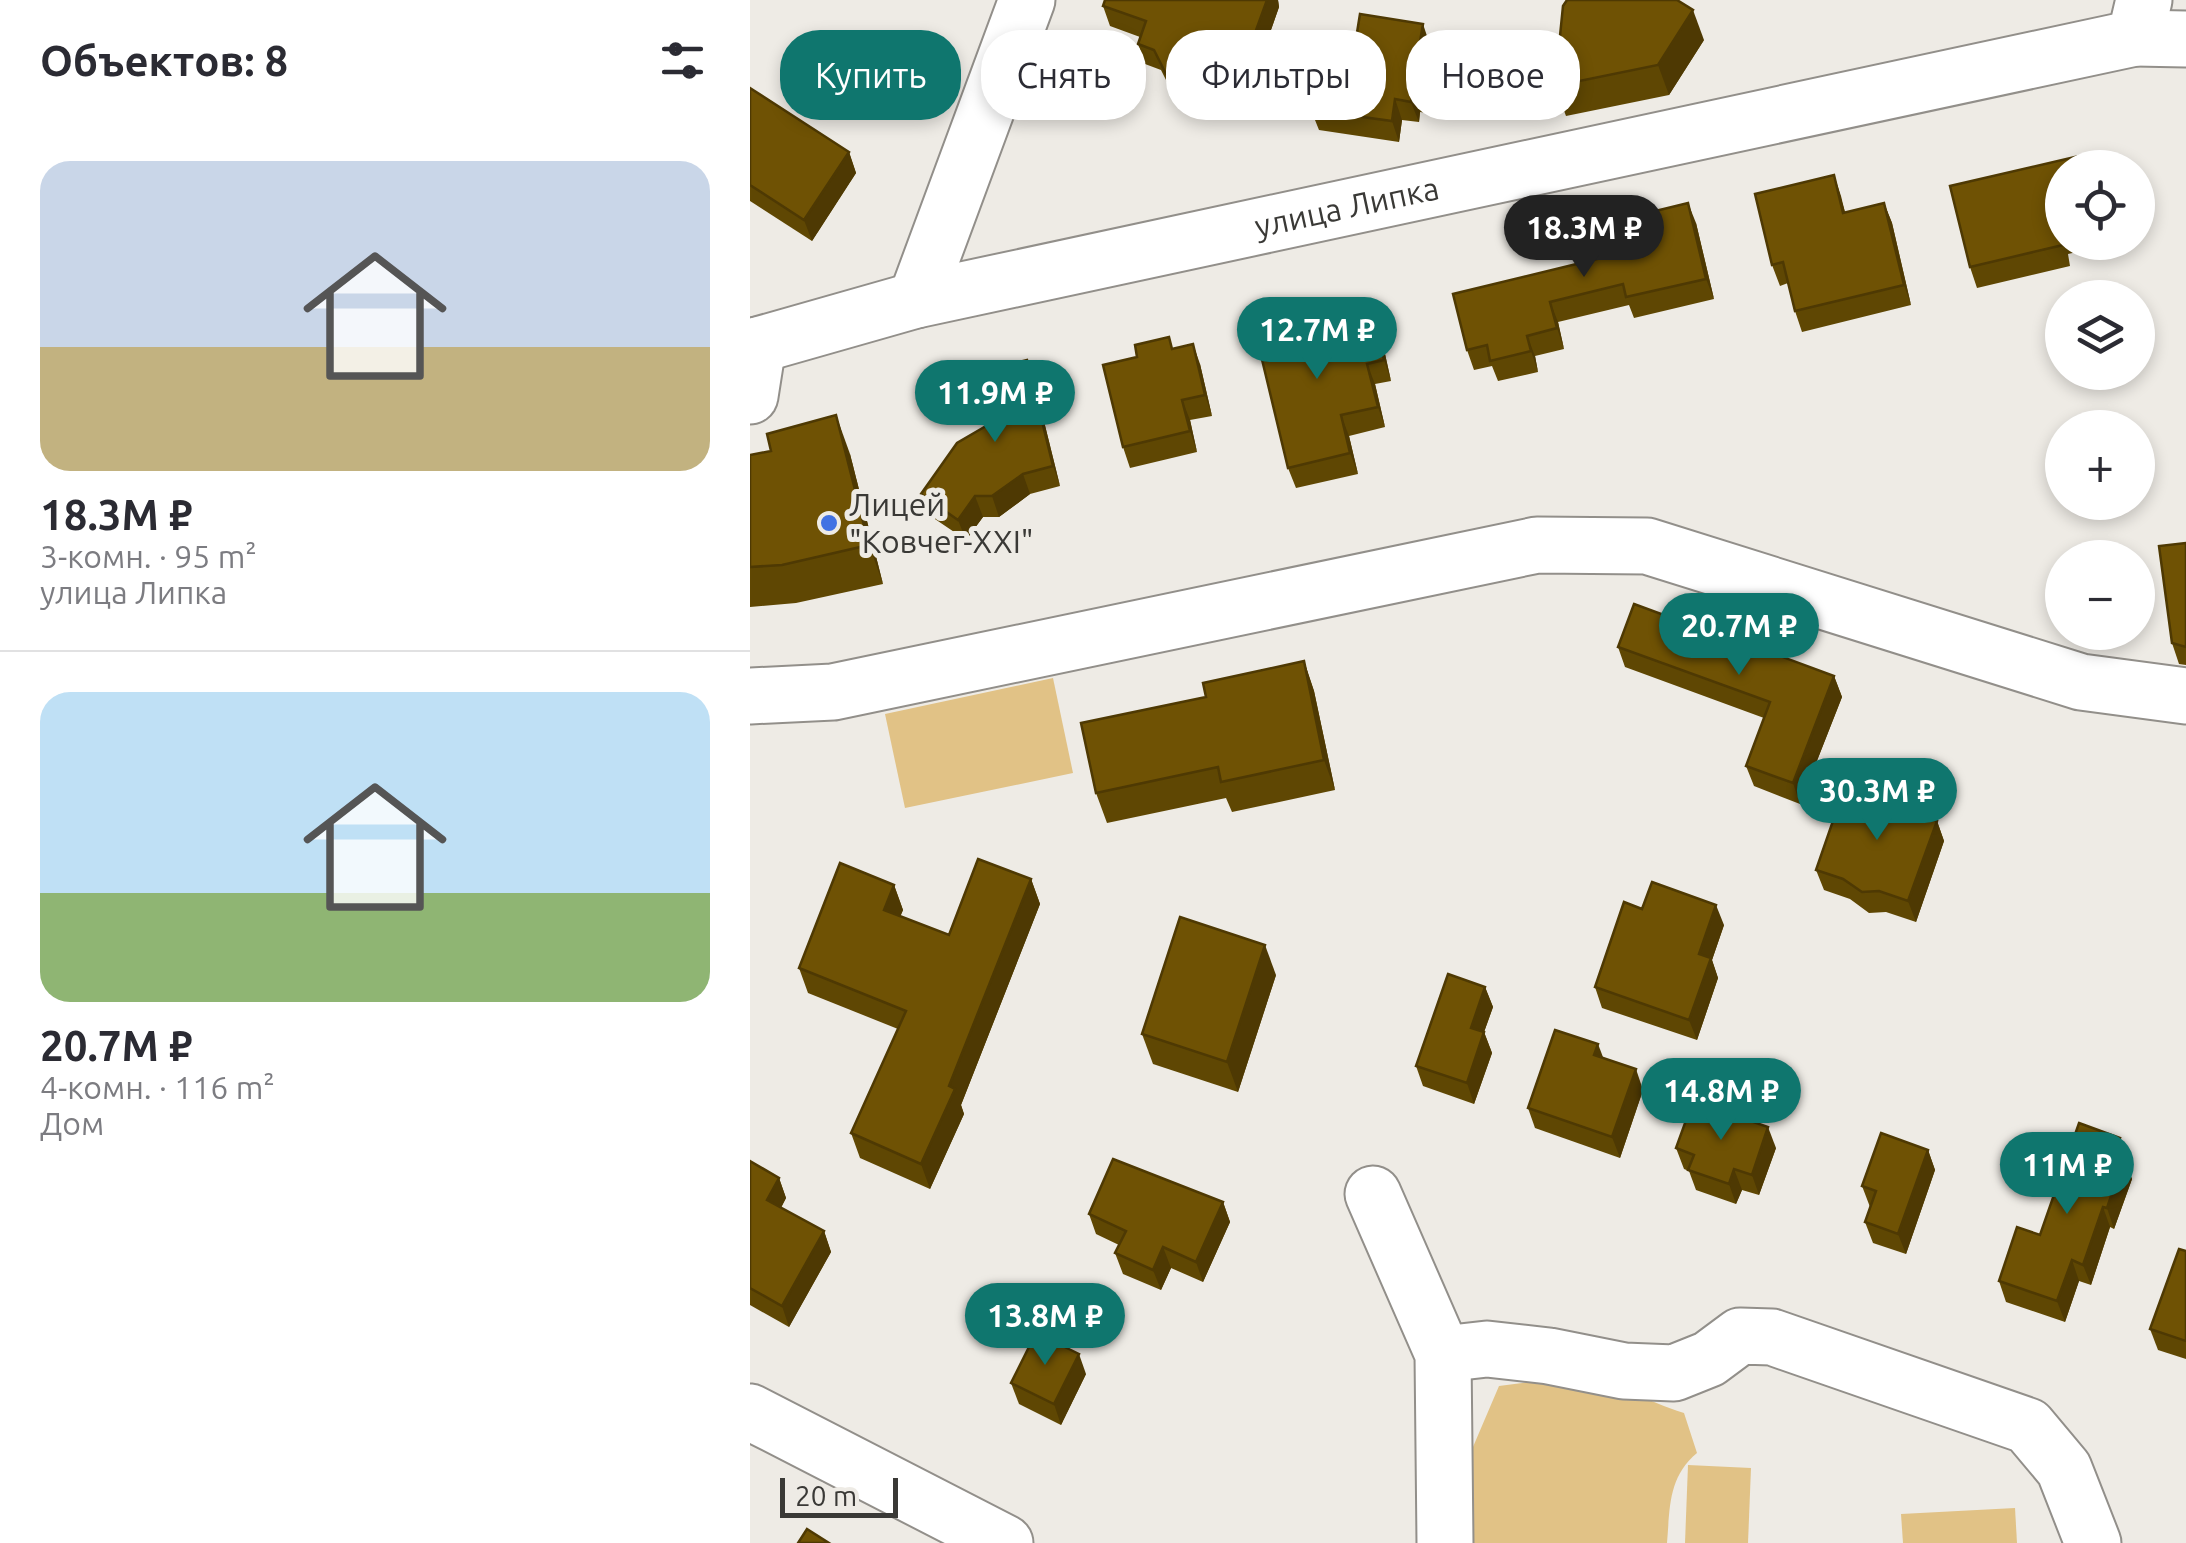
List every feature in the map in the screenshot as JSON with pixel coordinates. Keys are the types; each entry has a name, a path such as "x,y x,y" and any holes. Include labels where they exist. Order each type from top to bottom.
{"street":[{"path":"916,300 1027,0"},
{"name":"улица Липка","path":"753,360 916,300 2155,26"},
{"path":"750,696 832,692 1537,545 1647,546 2081,682 2186,696"},
{"path":"1373,1194 1443,1354 1445,1543"},
{"path":"1443,1354 1487,1349 1624,1372 1674,1373 1709,1359 1740,1336 1772,1338 2028,1426 2064,1468 2093,1543"},
{"path":"750,1412 1005,1543"}],"shaded area":[{"path":"1053,678 1073,773 905,808 885,714"},
{"path":"1575,1376 1617,1387 1684,1413 1697,1453 1680,1472 1676,1483 1667,1543 1458,1543 1467,1461 1499,1386"},
{"path":"1688,1465 1751,1468 1748,1543 1685,1543"},
{"path":"2015,1508 2017,1543 1903,1543 1901,1514"}],"building":[{"path":"1105,0 1267,0 1256,30 1166,30 1166,74 1154,50 1146,47 1146,30 1143,30 1146,21 1103,6"},
{"path":"1567,0 1677,0 1693,10 1658,65 1580,81 1580,30 1561,30"},
{"path":"1360,14 1423,24 1422,30 1406,30 1406,101 1395,99 1392,121 1385,120 1386,30 1357,30"},
{"path":"750,88 780,107 780,120 800,120 849,152 804,220 750,185"},
{"path":"2045,164 2045,249 1970,267 1950,186"},
{"path":"1834,175 1843,213 1884,203 1904,285 1795,311 1783,262 1772,265 1755,194"},
{"path":"1688,203 1706,279 1626,297 1623,284 1550,302 1557,328 1527,336 1531,351 1490,361 1487,345 1467,350 1453,294 1597,259 1590,227"},
{"path":"1297,312 1302,333 1373,316 1384,360 1367,364 1378,407 1341,415 1350,453 1288,468 1253,322"},
{"path":"1169,337 1172,349 1193,344 1205,395 1182,400 1190,431 1123,447 1103,365 1137,357 1135,345"},
{"path":"1027,360 1053,466 1023,474 992,496 975,496 958,520 921,494 957,443 986,426 979,396 995,392 989,370"},
{"path":"836,415 869,545 782,565 750,567 750,455 771,451 767,434"},
{"path":"2186,543 2186,647 2172,643 2159,546"},
{"path":"1634,604 1699,628 1707,605 1753,622 1745,643 1834,676 1793,783 1746,766 1770,702 1618,647"},
{"path":"1304,661 1324,760 1221,782 1218,767 1096,793 1081,723 1206,697 1203,683"},
{"path":"1896,788 1914,813 1937,821 1908,901 1879,891 1862,892 1843,879 1816,870 1844,789 1866,797"},
{"path":"978,859 1031,879 949,1086 955,1089 921,1164 851,1133 906,1011 799,968 840,863 894,885 884,910 949,935"},
{"path":"1652,882 1716,905 1699,954 1711,958 1689,1020 1595,987 1624,902 1642,909"},
{"path":"1180,917 1265,945 1227,1062 1142,1034"},
{"path":"1448,974 1485,987 1471,1028 1484,1032 1467,1083 1416,1066"},
{"path":"1555,1030 1598,1044 1594,1055 1636,1069 1612,1137 1528,1108"},
{"path":"1693,1101 1768,1127 1752,1175 1734,1169 1729,1184 1688,1170 1694,1155 1676,1148"},
{"path":"2079,1123 2120,1138 2113,1155 2124,1158 2083,1265 2072,1260 2057,1301 1999,1281 2017,1227 2040,1235"},
{"path":"1881,1133 1928,1150 1898,1234 1865,1222 1876,1191 1862,1186"},
{"path":"1113,1159 1223,1202 1196,1262 1163,1247 1153,1270 1115,1253 1126,1231 1089,1214"},
{"path":"750,1161 779,1178 767,1200 824,1231 782,1306 750,1288"},
{"path":"2179,1249 2186,1251 2186,1341 2150,1329"},
{"path":"1036,1333 1079,1354 1054,1404 1011,1383"},
{"path":"807,1529 829,1543 798,1543"}],"place":[{"name":"Лицей \"Ковчег-XXI\"","path":"829,523"}]}
